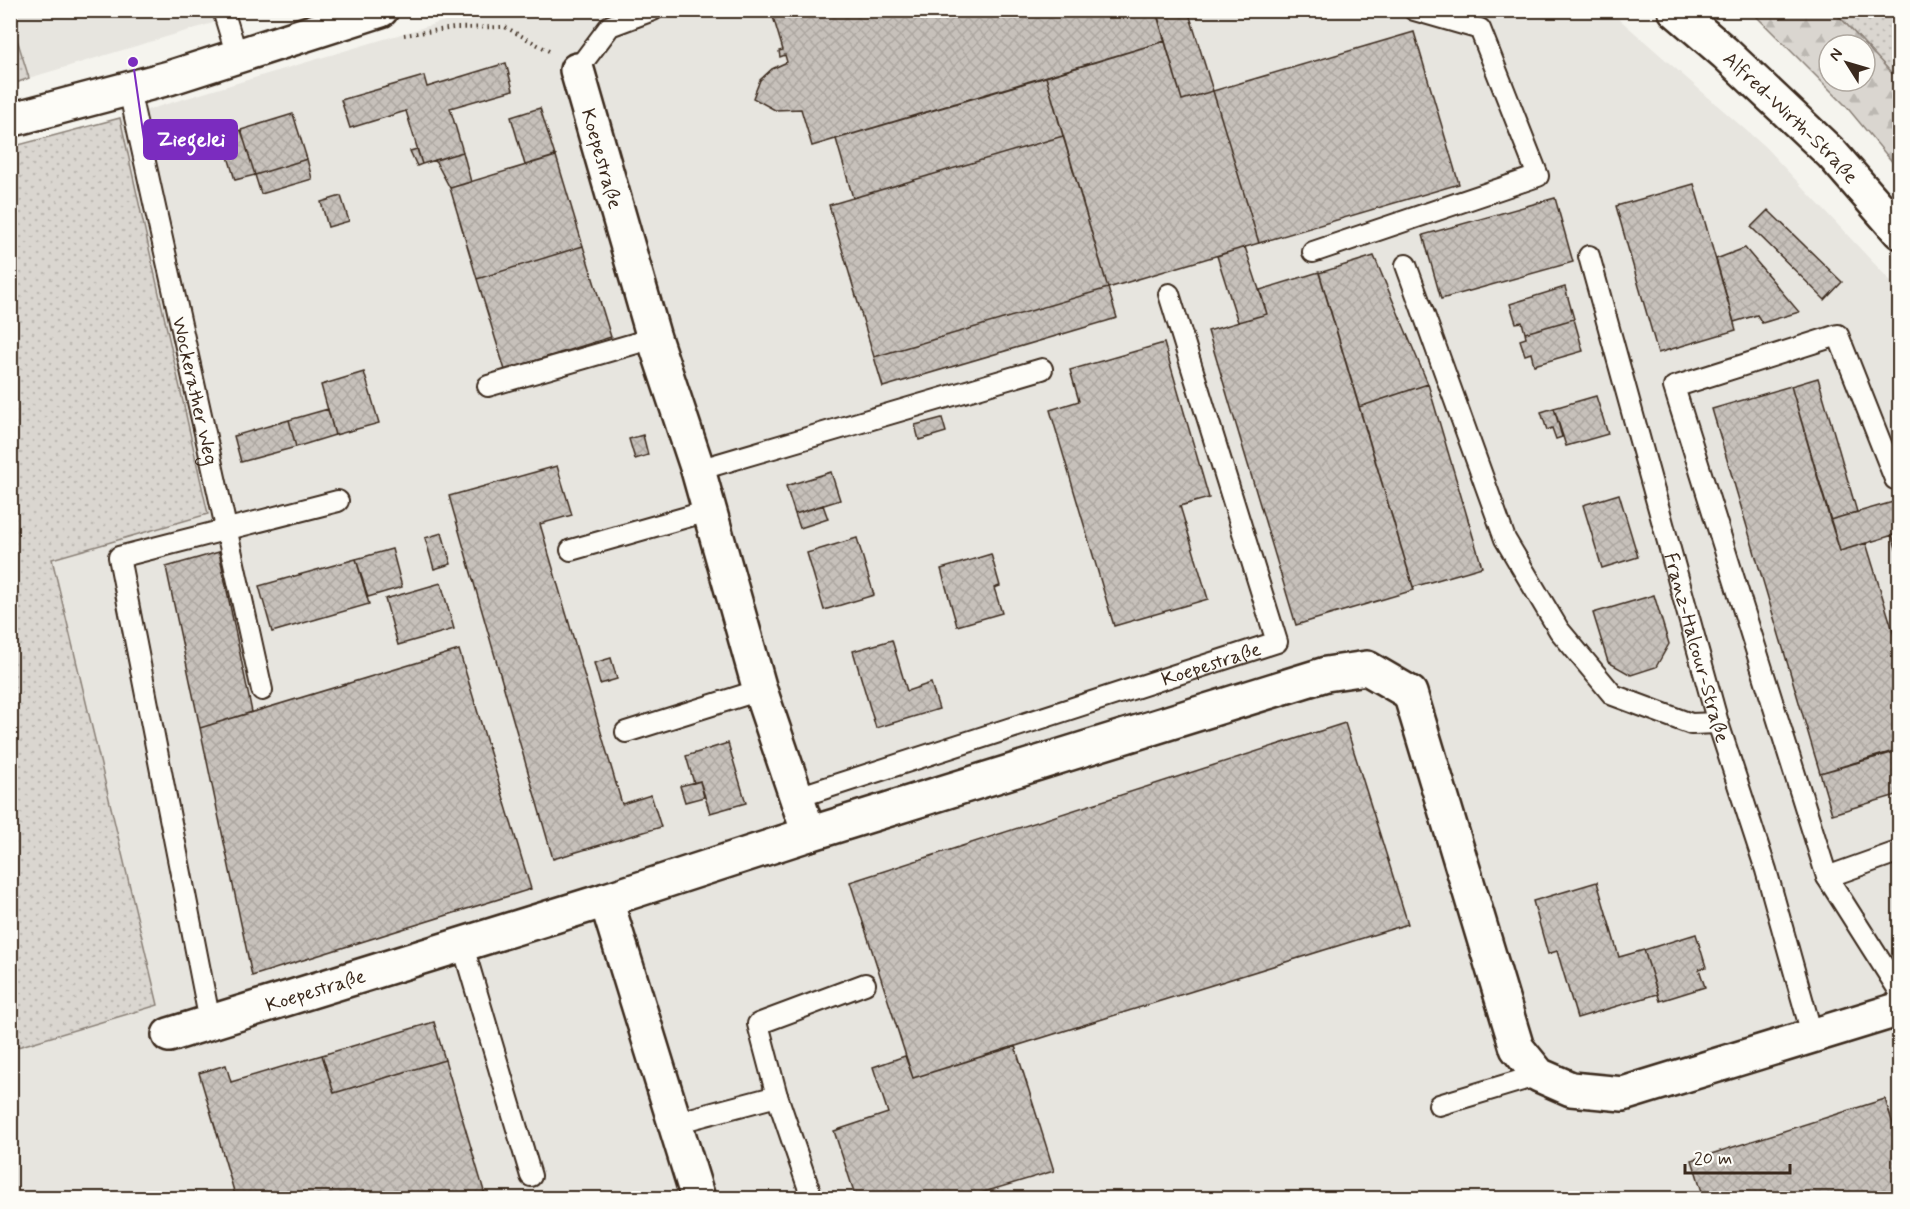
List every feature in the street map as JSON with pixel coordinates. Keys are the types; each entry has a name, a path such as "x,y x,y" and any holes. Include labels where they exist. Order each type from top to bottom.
{"street":[{"name":"Alfred-Wirth-Straße","path":"1675,10 1725,53 1832,153 1899,232"},
{"path":"10,120 129,90 380,11"},
{"name":"Koepestraße","path":"169,1035 606,900 809,834 760,690 698,470 654,338 577,70"},
{"path":"809,834 1326,674 1367,668 1410,693 1517,1048 1539,1075 1571,1089 1623,1094 1813,1038 1899,1009"},
{"path":"606,900 698,1198"}],"lane":[{"path":"223,10 237,56"},
{"path":"1313,252 1538,176 1480,29 1414,10"},
{"path":"577,70 610,26 651,11"},
{"name":"Wockerather Weg","path":"129,90 262,690"},
{"name":"Franz-Halcour-Straße","path":"1589,256 1718,723 1766,870 1813,1038"},
{"path":"1406,265 1505,539 1559,630 1613,695 1690,724 1718,723"},
{"name":"Koepestraße","path":"798,797 1277,642 1169,294"},
{"path":"1894,479 1839,335 1674,387 1827,878 1899,992"},
{"path":"488,386 654,338"},
{"path":"698,470 1042,369"},
{"path":"210,1022 119,557 338,501"},
{"path":"571,550 708,510"},
{"path":"626,732 760,690"},
{"path":"1827,878 1899,851"},
{"path":"462,943 531,1176"},
{"path":"812,1198 777,1096 758,1024 865,984"},
{"path":"1439,1105 1539,1075"},
{"path":"675,1123 777,1096"}],"path":[{"path":"380,11 393,36 454,28 505,27 577,70"}],"shaded area":[{"path":"10,11 253,11 29,78"},
{"path":"478,11 1610,11 1765,147 1899,290 1899,1198 11,1198 11,1049 158,1005 52,559 208,514 120,118"}],"green space":[{"path":"1751,11 1834,11 1854,33 1817,33 1817,77"},
{"path":"1834,11 1892,11 1899,22 1899,81 1877,57 1877,33 1854,33"},
{"path":"11,20 29,78 10,85"},
{"path":"1877,57 1899,81 1899,170 1833,93 1877,93"},
{"path":"120,118 208,514 52,559 158,1005 11,1049 11,147"}],"building":[{"path":"771,10 1156,10 1165,41 812,146 801,109 775,110 753,98 760,80 772,69 787,62 785,55 780,57 779,51 783,50"},
{"path":"1172,10 1188,10 1213,91 1182,100 1157,15"},
{"path":"1414,32 1459,184 1259,243 1213,91"},
{"path":"1165,41 1182,100 1213,91 1259,243 1108,288 1046,77"},
{"path":"506,63 513,90 450,108 463,152 422,164 406,111 350,128 341,100 424,76 427,87"},
{"path":"1046,77 1063,136 853,198 836,139"},
{"path":"540,108 555,156 525,165 511,117"},
{"path":"293,114 307,159 255,175 241,130"},
{"path":"241,130 255,175 235,180 222,136"},
{"path":"1063,136 1108,288 874,357 829,205"},
{"path":"417,149 422,164 417,166 410,151"},
{"path":"463,152 471,182 450,188 435,160"},
{"path":"556,156 583,246 477,279 450,188"},
{"path":"307,159 312,179 261,194 255,175"},
{"path":"1694,184 1736,330 1658,353 1616,206"},
{"path":"341,196 349,221 328,227 321,202"},
{"path":"1555,198 1573,262 1441,299 1423,235"},
{"path":"1768,210 1842,282 1825,300 1751,227"},
{"path":"583,246 611,337 505,370 477,279"},
{"path":"1245,247 1267,314 1238,322 1217,256"},
{"path":"1745,248 1799,312 1762,323 1757,315 1734,322 1716,259"},
{"path":"1374,256 1428,384 1359,407 1319,273"},
{"path":"1319,272 1414,590 1296,625 1208,331 1267,314 1260,290"},
{"path":"1565,287 1574,319 1525,333 1522,322 1516,323 1510,304"},
{"path":"1108,288 1117,318 883,387 874,357"},
{"path":"1574,319 1583,351 1534,365 1531,353 1525,355 1520,340 1526,338 1525,333"},
{"path":"1164,343 1209,498 1180,506 1208,599 1114,626 1050,410 1079,401 1070,370"},
{"path":"364,372 379,423 335,435 321,385"},
{"path":"1818,378 1857,512 1830,520 1791,386"},
{"path":"1428,384 1482,567 1413,587 1359,407"},
{"path":"1791,386 1840,551 1866,543 1900,654 1899,751 1820,773 1712,409"},
{"path":"1596,396 1608,434 1566,446 1554,408"},
{"path":"1554,408 1562,437 1556,439 1552,428 1547,430 1541,412"},
{"path":"328,409 335,435 296,447 289,420"},
{"path":"942,418 946,432 919,440 915,425"},
{"path":"289,420 296,447 241,462 234,436"},
{"path":"643,435 648,455 635,459 629,439"},
{"path":"557,466 572,515 540,524 622,804 651,795 661,827 553,859 449,496"},
{"path":"831,472 840,500 795,514 786,486"},
{"path":"1619,494 1638,557 1602,568 1583,505"},
{"path":"1900,500 1900,533 1840,551 1830,520"},
{"path":"823,505 828,519 800,528 795,514"},
{"path":"442,533 451,564 434,569 425,538"},
{"path":"1900,533 1900,562 1892,535"},
{"path":"857,538 874,595 824,610 807,553"},
{"path":"392,549 402,587 368,597 356,559"},
{"path":"219,552 252,712 200,728 166,567"},
{"path":"991,554 1000,586 994,588 1002,613 957,626 941,569"},
{"path":"356,559 369,604 272,632 259,586"},
{"path":"441,583 454,629 398,645 385,599"},
{"path":"1654,595 1669,644 1656,667 1631,675 1608,662 1593,613"},
{"path":"892,640 907,691 931,683 939,709 876,728 853,651"},
{"path":"459,650 531,889 252,976 200,728"},
{"path":"611,658 617,679 600,684 594,663"},
{"path":"1345,723 1408,924 913,1078 850,882"},
{"path":"728,743 746,803 710,813 700,781 694,783 686,756"},
{"path":"1900,749 1900,794 1832,814 1820,773"},
{"path":"700,781 704,797 685,802 680,786"},
{"path":"1597,882 1619,957 1644,950 1658,994 1577,1018 1557,951 1548,954 1533,901"},
{"path":"1696,934 1706,967 1699,969 1705,987 1660,1001 1644,950"},
{"path":"434,1022 445,1060 334,1093 322,1055"},
{"path":"1015,1046 1054,1171 964,1198 856,1198 834,1131 888,1113 873,1067 905,1056 913,1078"},
{"path":"322,1055 334,1093 445,1060 486,1198 236,1198 199,1073 226,1065 231,1082"},
{"path":"1885,1099 1900,1146 1900,1198 1704,1198 1692,1160"}],"place":[{"name":"Ziegelei","path":"133,62"}]}
